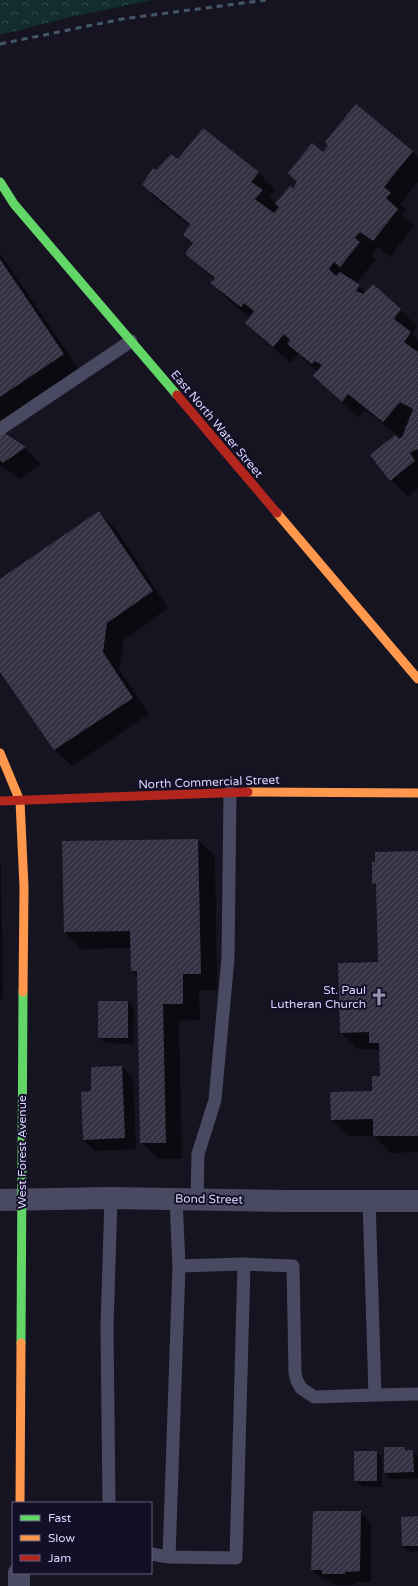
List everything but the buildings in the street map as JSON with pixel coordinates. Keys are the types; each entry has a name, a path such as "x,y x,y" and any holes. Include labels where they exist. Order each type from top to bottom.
{"street":[{"name":"East North Water Street","path":"0,182 14,204 418,679"},
{"name":"West Forest Avenue","path":"0,753 20,801 24,887 21,1199 23,1237 20,1502"},
{"name":"North Commercial Street","path":"0,801 230,792 418,793"},
{"name":"Bond Street","path":"0,1200 111,1198 288,1201 418,1201"},
{"path":"19,1574 19,1586"}],"lane":[{"path":"0,429 131,341"},
{"path":"169,1557 179,1266 186,1199 215,1100 228,958 230,792"},
{"path":"110,1502 107,1327 111,1198"},
{"path":"369,1200 374,1395"},
{"path":"179,1266 244,1264 293,1266 295,1373 301,1388 314,1397 418,1394"},
{"path":"152,1554 169,1557 236,1558 244,1264"}],"green space":[{"path":"0,0 152,0 71,17 0,35"}],"railway":[{"path":"0,44 122,19 266,0"}],"traffic: fast":[{"path":"0,182 14,204 177,395"},
{"path":"21,1343 23,992"}],"traffic: slow":[{"path":"277,513 418,679"},
{"path":"0,753 20,801 24,887 23,992"},
{"path":"248,792 418,793"},
{"path":"20,1502 21,1343"}],"traffic: jam":[{"path":"177,395 277,513"},
{"path":"0,801 248,792"}],"place":[{"name":"St. Paul Lutheran Church","path":"379,997"}]}
